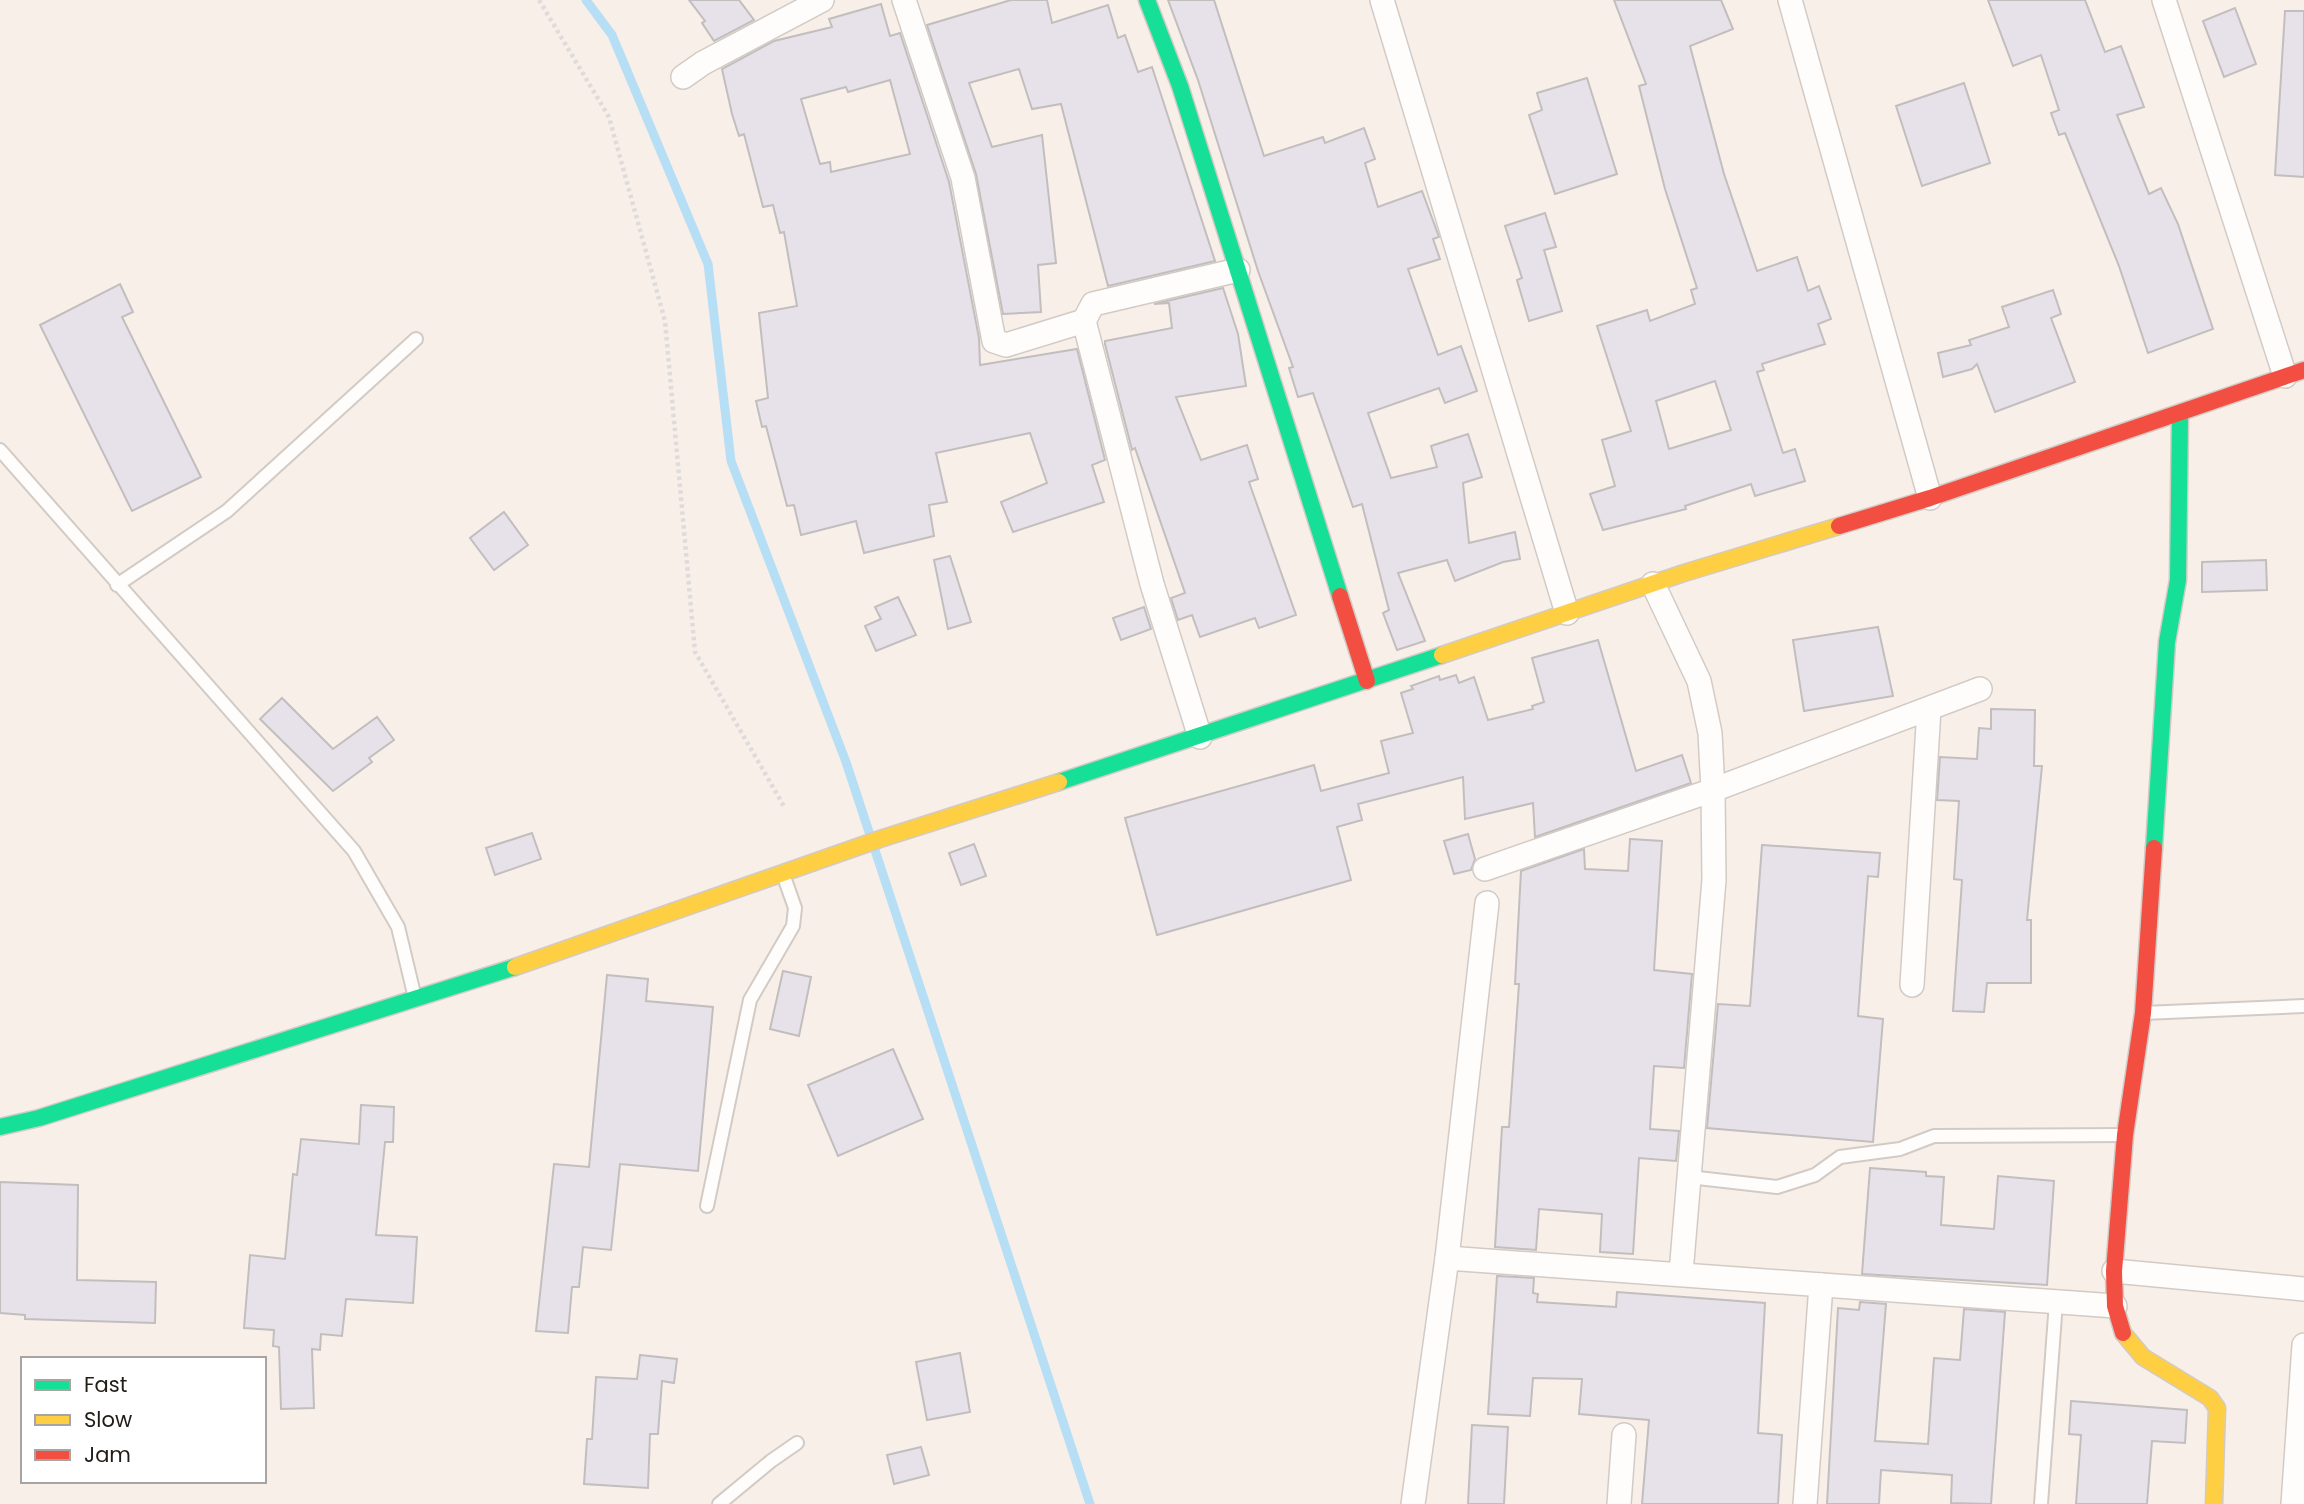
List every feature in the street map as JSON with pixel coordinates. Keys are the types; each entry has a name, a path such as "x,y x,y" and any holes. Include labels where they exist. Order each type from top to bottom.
{"street":[{"path":"683,77 703,62 822,0"},
{"path":"904,0 963,178 994,341 1006,345 1084,321"},
{"path":"1147,0 1180,86 1367,681"},
{"path":"1382,0 1567,613"},
{"path":"1790,0 1930,498"},
{"path":"0,1127 52,1114 558,953 893,835 1200,737 1653,584 1930,498 2295,373 2164,0"},
{"path":"1200,737 1152,584 1084,321 1093,304 1238,270"},
{"path":"2180,414 2178,580 2167,642 2143,1013 2125,1135 2114,1271 2115,1306 2123,1334 2144,1357 2210,1398 2217,1408 2214,1504"},
{"path":"1653,584 1699,681 1710,733 1713,790 1714,880 1681,1273"},
{"path":"1485,869 1713,790 1980,689"},
{"path":"1912,985 1929,709"},
{"path":"1413,1504 1447,1258 1487,902"},
{"path":"1447,1258 2115,1306"},
{"path":"2114,1271 2304,1289"},
{"path":"1805,1504 1821,1285"},
{"path":"2293,1504 2304,1345"},
{"path":"1619,1504 1625,1435"}],"lane":[{"path":"117,585 227,511 416,338"},
{"path":"0,450 354,851 398,928 415,998"},
{"path":"707,1206 750,1000 793,926 794,908 783,873"},
{"path":"2143,1013 2304,1006"},
{"path":"1689,1177 1777,1186 1815,1175 1840,1157 1900,1149 1934,1136 2125,1135"},
{"path":"2041,1504 2056,1302"},
{"path":"719,1504 797,1443"}],"path":[{"path":"538,0 610,117 665,321 695,652 785,808"}],"building":[{"path":"689,0 739,0 754,20 714,41 702,23 705,21"},
{"path":"1011,0 1047,0 1052,23 1108,5 1118,38 1125,35 1138,72 1152,67 1215,261 1108,286 1061,104 1032,109 1019,69 969,83 992,147 1042,135 1056,263 1038,265 1041,312 1003,314 976,174 927,25"},
{"path":"1168,0 1214,0 1264,156 1323,137 1325,143 1364,128 1375,159 1365,163 1378,207 1422,191 1439,237 1433,239 1440,259 1408,269 1438,355 1461,346 1477,391 1445,403 1439,388 1368,413 1391,478 1437,467 1431,446 1468,434 1482,477 1463,483 1469,543 1515,532 1520,559 1503,562 1455,581 1447,560 1398,573 1425,641 1397,650 1383,613 1389,610 1362,504 1353,507 1313,393 1298,397 1289,368 1293,367 1258,271 1198,80"},
{"path":"1614,0 1721,0 1733,29 1690,46 1724,174 1757,271 1797,257 1808,291 1819,286 1831,319 1818,324 1825,344 1762,364 1764,370 1757,372 1783,453 1795,449 1805,481 1755,496 1751,484 1685,506 1686,509 1603,530 1590,494 1615,486 1602,440 1631,431 1597,326 1647,310 1650,321 1695,304 1691,290 1697,288 1665,189 1639,86 1646,84","holes":["1715,381 1731,430 1669,449 1656,401"]},
{"path":"1988,0 2085,0 2105,52 2121,46 2144,107 2117,115 2149,194 2161,188 2178,224 2213,329 2148,353 2119,266 2065,133 2059,135 2051,113 2059,110 2041,55 2013,66"},
{"path":"881,4 890,36 900,33 949,182 979,338 980,365 1077,349 1105,460 1092,465 1104,502 1013,532 1001,502 1047,483 1030,433 936,453 947,502 929,505 934,536 864,553 856,521 801,535 794,505 787,506 766,426 762,427 756,401 768,398 759,313 797,306 784,232 780,233 773,205 763,207 744,134 739,136 732,114 722,69 774,41 832,27 829,19","holes":["890,80 910,154 831,172 830,162 820,164 801,99 846,87 848,92"]},
{"path":"2235,8 2256,64 2224,77 2203,21"},
{"path":"2285,11 2304,11 2304,177 2275,175"},
{"path":"1587,78 1617,174 1555,194 1529,115 1542,110 1537,93"},
{"path":"1964,83 1990,163 1922,186 1896,106"},
{"path":"1545,213 1556,247 1544,250 1562,311 1529,321 1517,280 1522,278 1505,226"},
{"path":"120,284 133,312 122,317 201,477 132,511 40,325"},
{"path":"1223,288 1238,334 1246,386 1176,397 1201,460 1247,445 1258,479 1249,482 1296,615 1259,628 1255,618 1200,637 1192,615 1178,620 1171,598 1185,593 1135,448 1132,450 1105,341 1172,328 1169,303 1154,304"},
{"path":"2053,290 2061,314 2051,318 2075,382 1995,412 1977,364 1972,369 1943,377 1938,353 1971,345 1969,340 2009,327 2002,307"},
{"path":"504,512 528,545 494,570 470,538"},
{"path":"950,556 971,622 948,629 934,560"},
{"path":"2266,560 2267,590 2202,592 2202,562"},
{"path":"898,597 916,635 876,651 865,626 881,619 875,607"},
{"path":"1144,607 1151,629 1121,640 1113,618"},
{"path":"1878,627 1893,696 1804,711 1793,640"},
{"path":"1598,640 1636,771 1682,755 1691,783 1535,837 1533,803 1465,819 1463,777 1358,804 1362,820 1337,827 1351,880 1157,935 1125,818 1314,765 1321,791 1389,773 1381,741 1413,733 1401,693 1413,689 1411,686 1439,676 1440,680 1456,675 1459,683 1474,677 1488,720 1533,709 1532,706 1544,702 1532,658"},
{"path":"282,698 333,749 377,717 394,740 369,758 372,762 333,791 260,719"},
{"path":"1991,709 2035,710 2034,766 2042,766 2027,920 2031,920 2031,983 1987,983 1984,1012 1953,1011 1962,880 1954,879 1959,801 1937,800 1940,757 1977,759 1979,728 1991,729"},
{"path":"532,833 541,859 495,875 486,848"},
{"path":"1468,834 1475,859 1471,870 1454,874 1444,841"},
{"path":"1630,839 1662,841 1654,970 1692,974 1684,1068 1654,1066 1650,1129 1679,1131 1676,1161 1639,1158 1633,1254 1600,1252 1602,1214 1539,1209 1536,1250 1495,1247 1502,1127 1509,1127 1519,984 1515,984 1521,871 1584,849 1585,869 1628,871"},
{"path":"974,844 986,876 961,885 949,853"},
{"path":"1762,845 1880,853 1878,877 1868,876 1858,1016 1883,1019 1873,1142 1707,1128 1718,1004 1750,1006"},
{"path":"783,971 811,977 799,1036 770,1029"},
{"path":"607,975 648,979 646,1001 713,1007 698,1171 620,1164 611,1250 583,1247 579,1287 572,1287 568,1333 536,1331 554,1164 589,1167"},
{"path":"893,1049 923,1119 838,1156 808,1085"},
{"path":"361,1105 394,1107 393,1142 385,1142 376,1235 417,1237 413,1303 346,1299 342,1336 321,1334 320,1350 312,1349 314,1408 281,1409 279,1347 273,1346 274,1330 244,1328 250,1255 285,1259 293,1174 297,1175 301,1139 359,1144"},
{"path":"1870,1168 1926,1172 1926,1176 1944,1177 1941,1225 1994,1229 1998,1176 2054,1181 2047,1285 1862,1274"},
{"path":"0,1182 78,1185 77,1280 156,1282 155,1323 25,1319 25,1315 0,1313"},
{"path":"1497,1276 1534,1278 1533,1293 1538,1294 1537,1302 1616,1307 1617,1292 1765,1303 1758,1433 1782,1435 1778,1504 1642,1504 1649,1420 1579,1414 1582,1379 1533,1378 1530,1416 1488,1414"},
{"path":"1860,1302 1886,1304 1875,1441 1928,1444 1934,1358 1960,1360 1964,1309 2005,1312 1991,1504 1951,1503 1952,1475 1881,1470 1879,1504 1827,1504 1838,1308 1859,1310"},
{"path":"960,1353 970,1412 927,1420 916,1362"},
{"path":"640,1355 677,1359 674,1383 662,1381 658,1434 650,1434 648,1488 584,1484 587,1439 592,1439 596,1377 637,1379"},
{"path":"2071,1401 2187,1410 2185,1443 2152,1441 2147,1504 2076,1504 2081,1435 2069,1434"},
{"path":"1472,1425 1508,1427 1504,1504 1468,1504"},
{"path":"921,1447 929,1475 894,1484 887,1455"}],"waterway":[{"path":"586,0 612,35 708,264 731,461 846,762 1090,1504"}],"traffic: fast":[{"path":"1147,0 1180,86 1340,596"},
{"path":"2154,848 2167,642 2178,580 2180,414"},
{"path":"1059,782 1442,655"},
{"path":"0,1127 39,1118 515,967"}],"traffic: slow":[{"path":"1442,655 1684,573 1839,526"},
{"path":"515,967 880,839 1059,782"},
{"path":"2123,1333 2143,1357 2210,1398 2217,1408 2214,1504"}],"traffic: jam":[{"path":"1839,526 1930,498 2304,370"},
{"path":"1340,596 1367,681"},
{"path":"2123,1333 2115,1306 2114,1271 2125,1135 2143,1013 2154,848"}]}
